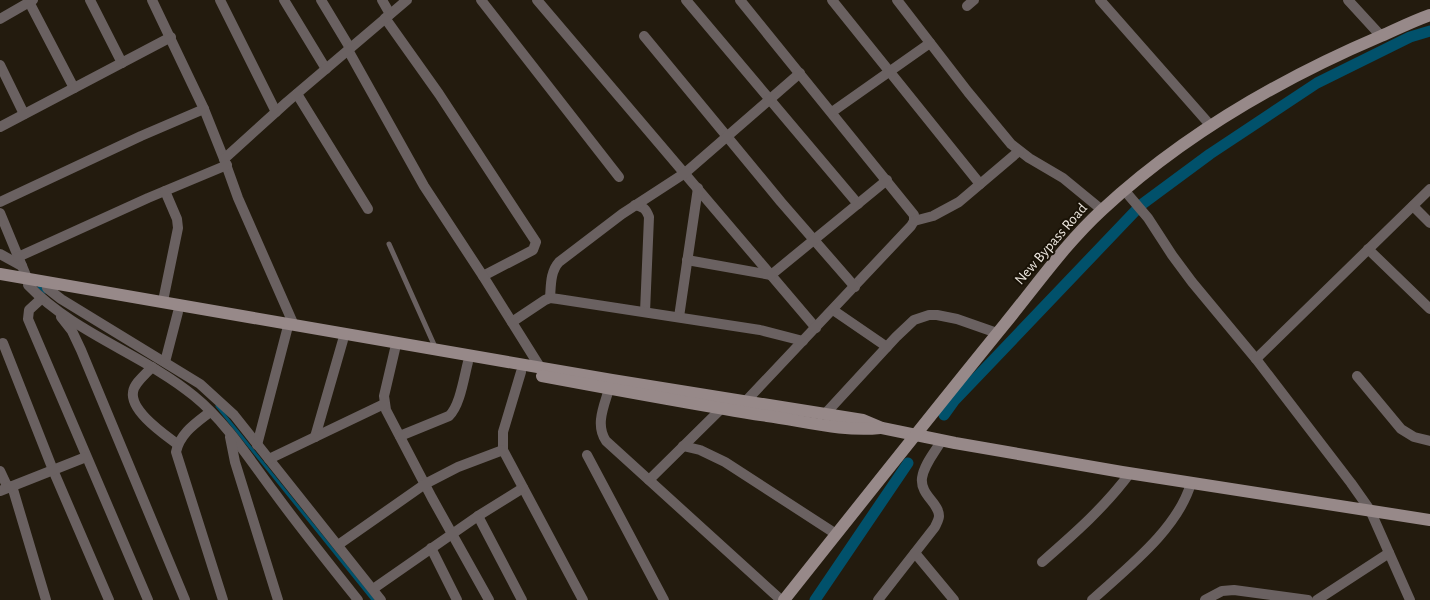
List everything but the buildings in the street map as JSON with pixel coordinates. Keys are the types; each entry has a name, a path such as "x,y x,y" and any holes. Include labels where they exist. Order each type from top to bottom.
{"street":[{"path":"90,0 122,63"},
{"path":"152,0 204,109 290,327 257,445"},
{"path":"220,0 276,112"},
{"path":"284,0 326,69"},
{"path":"321,0 424,186 540,367"},
{"path":"382,0 388,16 536,242 533,250 483,276"},
{"path":"0,254 20,261 226,162 276,112 407,0"},
{"path":"481,0 619,177"},
{"path":"537,0 816,328"},
{"path":"686,0 858,204"},
{"path":"740,0 888,180 914,215 914,221 911,226 745,402"},
{"path":"832,0 980,184"},
{"path":"898,0 994,125 1020,151 1063,178 1102,210"},
{"path":"1100,0 1211,126"},
{"path":"1348,0 1381,36"},
{"path":"0,19 30,1 74,88"},
{"name":"New Bypass Road","path":"782,600 1056,258 1102,210 1128,195 1157,163 1235,109 1314,66 1430,15"},
{"path":"644,36 855,287"},
{"path":"0,127 171,37"},
{"path":"832,112 930,43"},
{"path":"0,65 24,114"},
{"path":"550,298 552,274 554,267 559,262 636,205 685,173 800,73"},
{"path":"297,94 368,209"},
{"path":"0,202 141,136 204,109"},
{"path":"914,221 944,212 959,202 1020,151"},
{"path":"687,260 771,274 888,180"},
{"path":"679,317 698,188"},
{"path":"1256,359 1430,190"},
{"path":"163,301 178,228 177,219 165,191"},
{"path":"1128,195 1154,227 1192,282 1256,359 1370,510 1410,600"},
{"path":"636,205 642,206 649,217 644,312"},
{"path":"1413,206 1430,222"},
{"path":"0,213 28,282 44,293 61,299 165,362 200,384 218,400 234,415 381,600"},
{"path":"1368,249 1430,309"},
{"path":"2,275 28,282 163,301 343,340 609,389 863,430 882,428"},
{"path":"44,293 72,331 81,350 185,600"},
{"path":"44,293 436,349 745,402 863,420 882,428 942,440 1130,473 1430,520"},
{"path":"44,293 29,310 28,320 148,600"},
{"path":"512,322 550,298 760,330 803,341"},
{"path":"833,310 886,347"},
{"path":"58,312 152,367 196,397 229,433 358,600"},
{"path":"165,362 178,312"},
{"path":"825,414 886,347 914,320 929,315 937,315 957,319 997,334"},
{"path":"315,437 343,340"},
{"path":"3,343 53,470 109,600"},
{"path":"395,349 384,396 384,404 425,484 489,600"},
{"path":"400,436 449,416 452,413 460,395 468,362"},
{"path":"152,367 135,386 132,392 134,401 140,412 177,444"},
{"path":"521,372 503,432 503,450 583,600"},
{"path":"1357,376 1401,429 1414,437 1430,440"},
{"path":"609,389 600,426 600,433 606,441 782,600"},
{"path":"269,459 384,404"},
{"path":"648,480 722,408"},
{"path":"210,412 184,433 177,444 176,452 223,600"},
{"path":"229,433 278,600"},
{"path":"878,600 935,527 938,520 938,511 926,494 922,480 925,467 942,440"},
{"path":"683,446 700,450 725,462 836,534"},
{"path":"338,545 425,484 503,450"},
{"path":"587,455 664,600"},
{"path":"7,489 86,457"},
{"path":"0,471 46,600"},
{"path":"1042,562 1114,495 1130,473"},
{"path":"1092,600 1104,596 1161,534 1183,503 1191,483"},
{"path":"372,589 452,533 524,488"},
{"path":"478,516 522,600"},
{"path":"431,548 457,600"},
{"path":"914,553 954,600"},
{"path":"1317,600 1389,553"},
{"path":"1205,600 1222,591 1234,590 1308,600"}],"lane":[{"path":"389,244 436,349"}],"waterway":[{"path":"944,415 954,401 1141,205 1210,154 1317,83 1410,37 1430,31"},
{"path":"39,287 45,292"},
{"path":"217,406 373,600"},
{"path":"815,600 908,463"}]}
